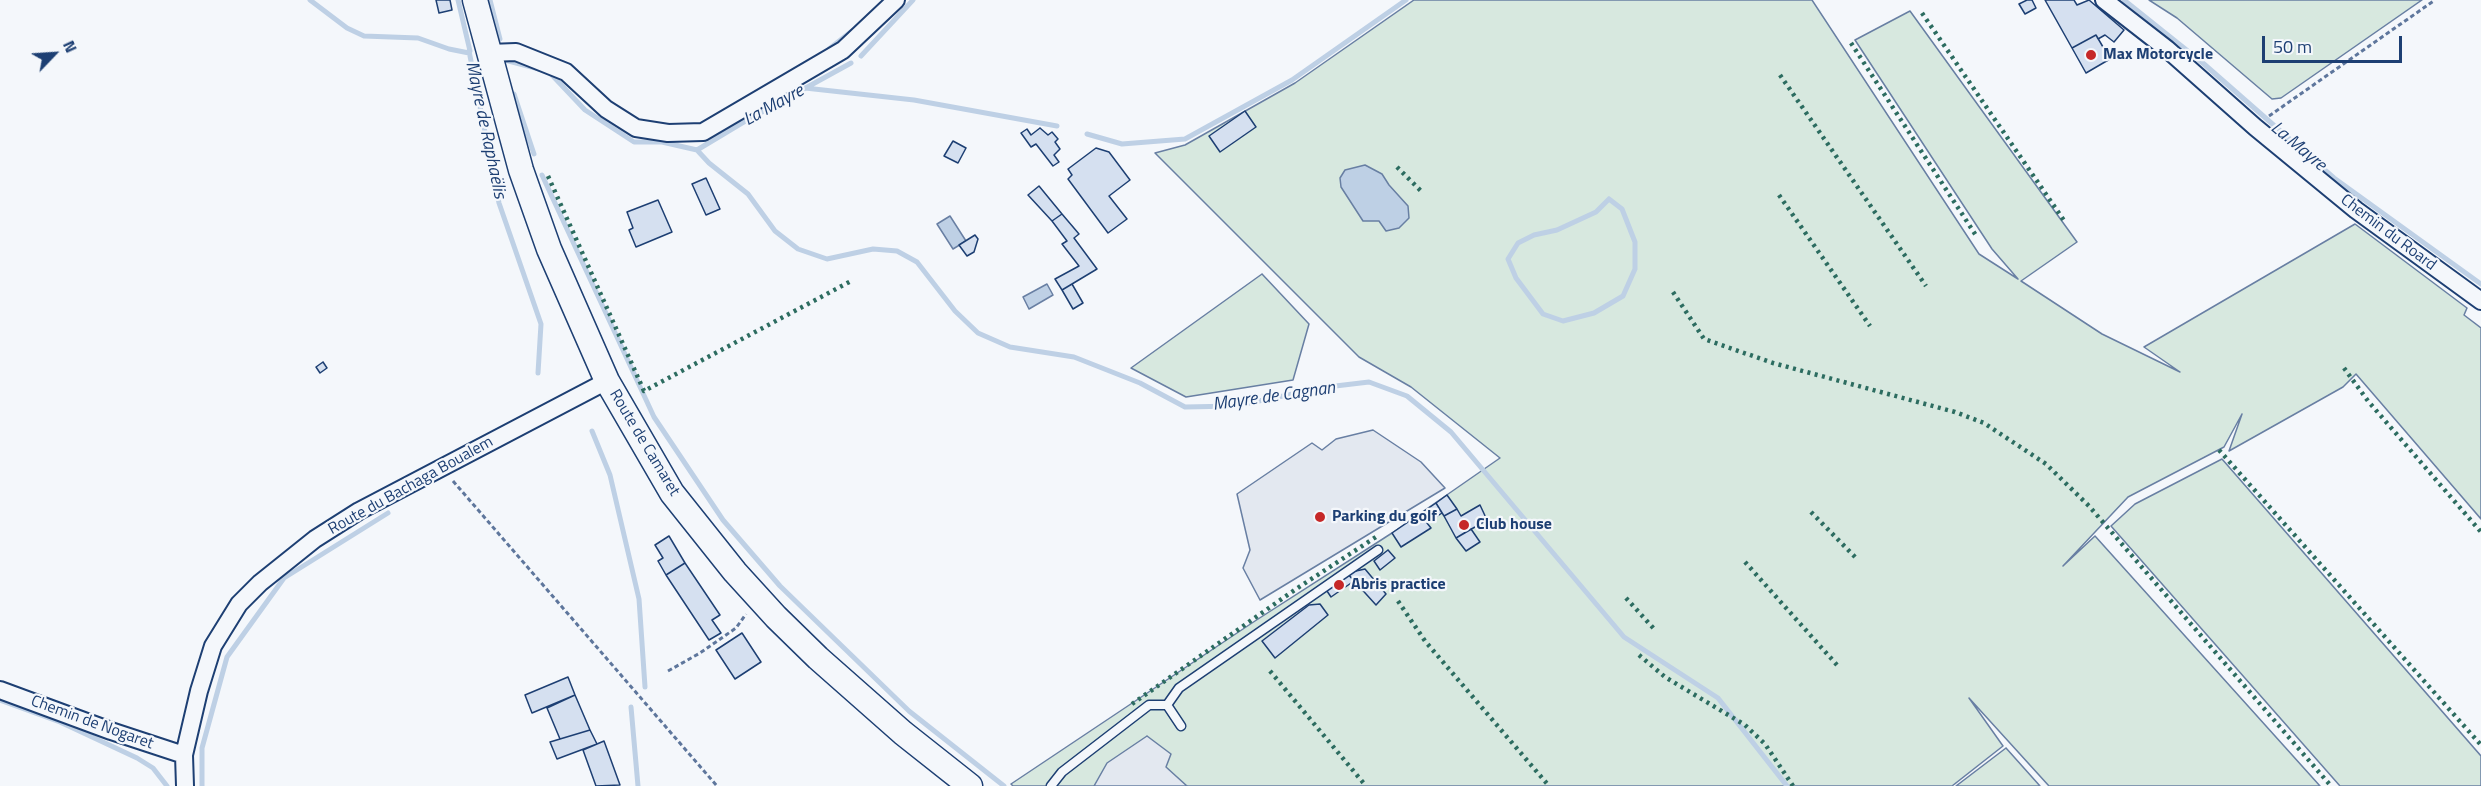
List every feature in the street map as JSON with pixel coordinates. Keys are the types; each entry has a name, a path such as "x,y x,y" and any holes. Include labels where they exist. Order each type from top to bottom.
{"main road":[{"name":"Route de Camaret","path":"475,0 521,170 549,249 607,381 672,493 700,531 758,598 818,658 903,733 970,786"}],"street":[{"path":"492,64 516,52 566,72 606,109 636,128 668,133 703,132 843,50 896,0"},
{"name":"Chemin du Roard","path":"2104,0 2167,49 2255,128 2356,210 2481,301"},
{"name":"Route du Bachaga Boualem","path":"186,786 184,755 199,691 213,646 239,604 260,583 315,539 359,511 607,381"},
{"name":"Chemin de Nogaret","path":"0,690 184,755"}],"lane":[{"path":"1167,705 1179,688 1378,550"},
{"path":"1051,786 1062,772 1149,705 1167,705"},
{"path":"1167,705 1181,726"}],"path":[{"path":"2255,128 2282,105 2435,0"},
{"path":"441,468 717,786"},
{"path":"668,671 700,653 736,628 758,598"}],"shaded area":[{"path":"1414,0 1812,0 1979,254 2018,279 1992,249 1855,40 1910,11 2077,242 2021,281 2102,334 2180,372 2144,347 2355,224 2467,308 2464,315 2481,328 2481,519 2356,374 2343,387 2229,451 2242,414 2224,447 2128,497 2063,566 2095,536 2320,786 2049,786 1969,698 2003,746 1952,786 1013,786 1011,784 1255,621 1392,533 1500,458 1411,387 1359,357 1155,153 1185,145 1295,83"},
{"path":"2149,0 2422,0 2281,98 2272,99 2177,18"},
{"path":"1262,274 1309,324 1293,380 1186,397 1131,368"},
{"name":"Parking du golf","path":"1373,430 1421,462 1445,488 1260,600 1243,568 1250,550 1237,494 1312,443 1322,450 1336,439"},
{"path":"2222,459 2481,756 2481,786 2340,786 2111,526 2135,504"},
{"path":"1147,736 1171,754 1166,767 1187,786 1094,786 1107,763"},
{"path":"2006,748 2040,786 1956,786"}],"water":[{"path":"1365,165 1382,174 1408,206 1409,218 1399,228 1386,231 1379,221 1363,221 1341,187 1340,178 1345,170"},
{"path":"950,216 966,241 953,249 937,224"},
{"path":"1047,284 1053,295 1029,309 1023,297"}],"building":[{"path":"436,0 450,0 452,10 439,13"},
{"path":"2032,0 2036,8 2025,14 2019,4"},
{"path":"2045,0 2074,0 2077,5 2089,0 2124,30 2114,42 2105,35 2098,39 2096,35 2072,48"},
{"path":"2096,35 2110,59 2086,73 2072,48"},
{"path":"1245,111 1256,127 1220,152 1209,136"},
{"path":"1040,128 1048,135 1052,132 1058,139 1055,142 1060,149 1054,155 1059,162 1053,166 1036,144 1031,147 1021,133 1027,129 1031,135"},
{"path":"953,141 966,148 958,163 944,156"},
{"path":"1096,148 1109,152 1130,180 1109,196 1127,219 1108,233 1068,179 1072,175 1068,169"},
{"path":"706,178 720,209 706,215 692,184"},
{"path":"1039,186 1062,214 1052,221 1028,195"},
{"path":"658,200 672,232 636,247 629,230 633,228 627,212"},
{"path":"1062,214 1079,234 1074,238 1097,269 1062,290 1055,279 1079,266 1062,244 1067,241 1052,221"},
{"path":"975,235 978,239 974,252 967,256 959,245"},
{"path":"1072,284 1083,303 1073,309 1062,290"},
{"path":"323,362 327,368 320,373 316,367"},
{"path":"1447,495 1457,509 1444,516 1436,503"},
{"path":"1436,503 1442,513 1427,523 1431,528 1401,547 1392,533"},
{"name":"Club house","path":"1480,505 1487,520 1456,538 1444,516 1457,509 1461,516"},
{"path":"1471,529 1480,542 1466,551 1456,538"},
{"path":"669,536 685,563 666,575 658,561 663,558 655,545"},
{"path":"1388,550 1395,558 1380,570 1374,561"},
{"path":"685,563 720,615 712,620 721,633 709,640 666,575"},
{"path":"1365,569 1386,594 1376,605 1347,573"},
{"name":"Abris practice","path":"1347,573 1354,581 1331,597 1325,588"},
{"path":"1320,604 1328,615 1275,658 1262,641 1309,605"},
{"path":"742,633 761,662 735,679 716,650"},
{"path":"568,677 575,695 532,713 525,695"},
{"path":"575,695 590,730 560,739 547,708"},
{"path":"590,730 597,744 557,759 550,742"},
{"path":"604,741 620,785 596,786 583,750"}],"waterway":[{"name":"Mayre de Raphaëlis","path":"310,0 347,28 364,36 418,38 449,49 469,53"},
{"name":"Mayre de Cagnan","path":"458,0 470,51"},
{"path":"490,0 500,39"},
{"name":"La Mayre","path":"861,56 913,0"},
{"path":"1087,134 1122,144 1185,139 1292,80 1406,0"},
{"name":"La Mayre","path":"2124,0 2204,64 2334,178 2481,284"},
{"path":"829,49 852,31"},
{"name":"Mayre de Raphaëlis","path":"469,51 499,203 541,324 538,373"},
{"name":"Mayre de Cagnan","path":"501,59 539,69"},
{"name":"La Mayre","path":"697,150 851,63"},
{"name":"Mayre de Cagnan","path":"550,73 585,110 634,142 662,142 697,150 709,163 748,194 775,231 798,249 827,259 873,249 897,251 917,262 955,311 978,333 1010,347 1074,357 1140,383 1185,407 1234,406 1327,387 1369,382 1407,396 1451,432 1624,637 1718,698 1787,786"},
{"path":"805,88 914,100 1057,126"},
{"path":"514,94 534,154"},
{"path":"542,175 654,417 723,520 780,586 909,711 1004,786"},
{"path":"1609,199 1622,209 1635,242 1635,269 1623,296 1594,313 1563,321 1543,314 1516,278 1508,259 1518,243 1534,235 1557,230 1596,212 1609,199"},
{"name":"Mayre de Raphaëlis","path":"592,431 610,475 639,599 645,687"},
{"path":"202,786 202,748 227,657 284,578 388,513"},
{"path":"0,700 60,722 137,758 153,768 167,786"},
{"name":"Mayre de Raphaëlis","path":"631,707 638,786"}],"hedge":[{"path":"1922,13 2065,222"},
{"path":"1851,43 1977,237"},
{"path":"1780,75 1926,286"},
{"path":"1397,167 1421,191"},
{"path":"548,176 644,391 853,280"},
{"path":"1779,195 1870,326"},
{"path":"1673,292 1704,339 1773,363 1955,412 1984,423 2046,464 2089,506 2331,786"},
{"path":"2344,368 2368,401 2481,532"},
{"path":"2219,450 2481,745"},
{"path":"1811,512 1857,559"},
{"path":"1132,704 1296,589 1379,535"},
{"path":"1745,562 1837,665"},
{"path":"1626,598 1656,631"},
{"path":"1398,601 1425,641 1549,786"},
{"path":"1639,655 1665,677 1745,725 1765,744 1793,786"},
{"path":"1270,671 1366,786"}],"place":[{"name":"Max Motorcycle","path":"2091,55"},
{"name":"Parking du golf","path":"1320,517"},
{"name":"Club house","path":"1464,525"},
{"name":"Abris practice","path":"1339,585"}]}
